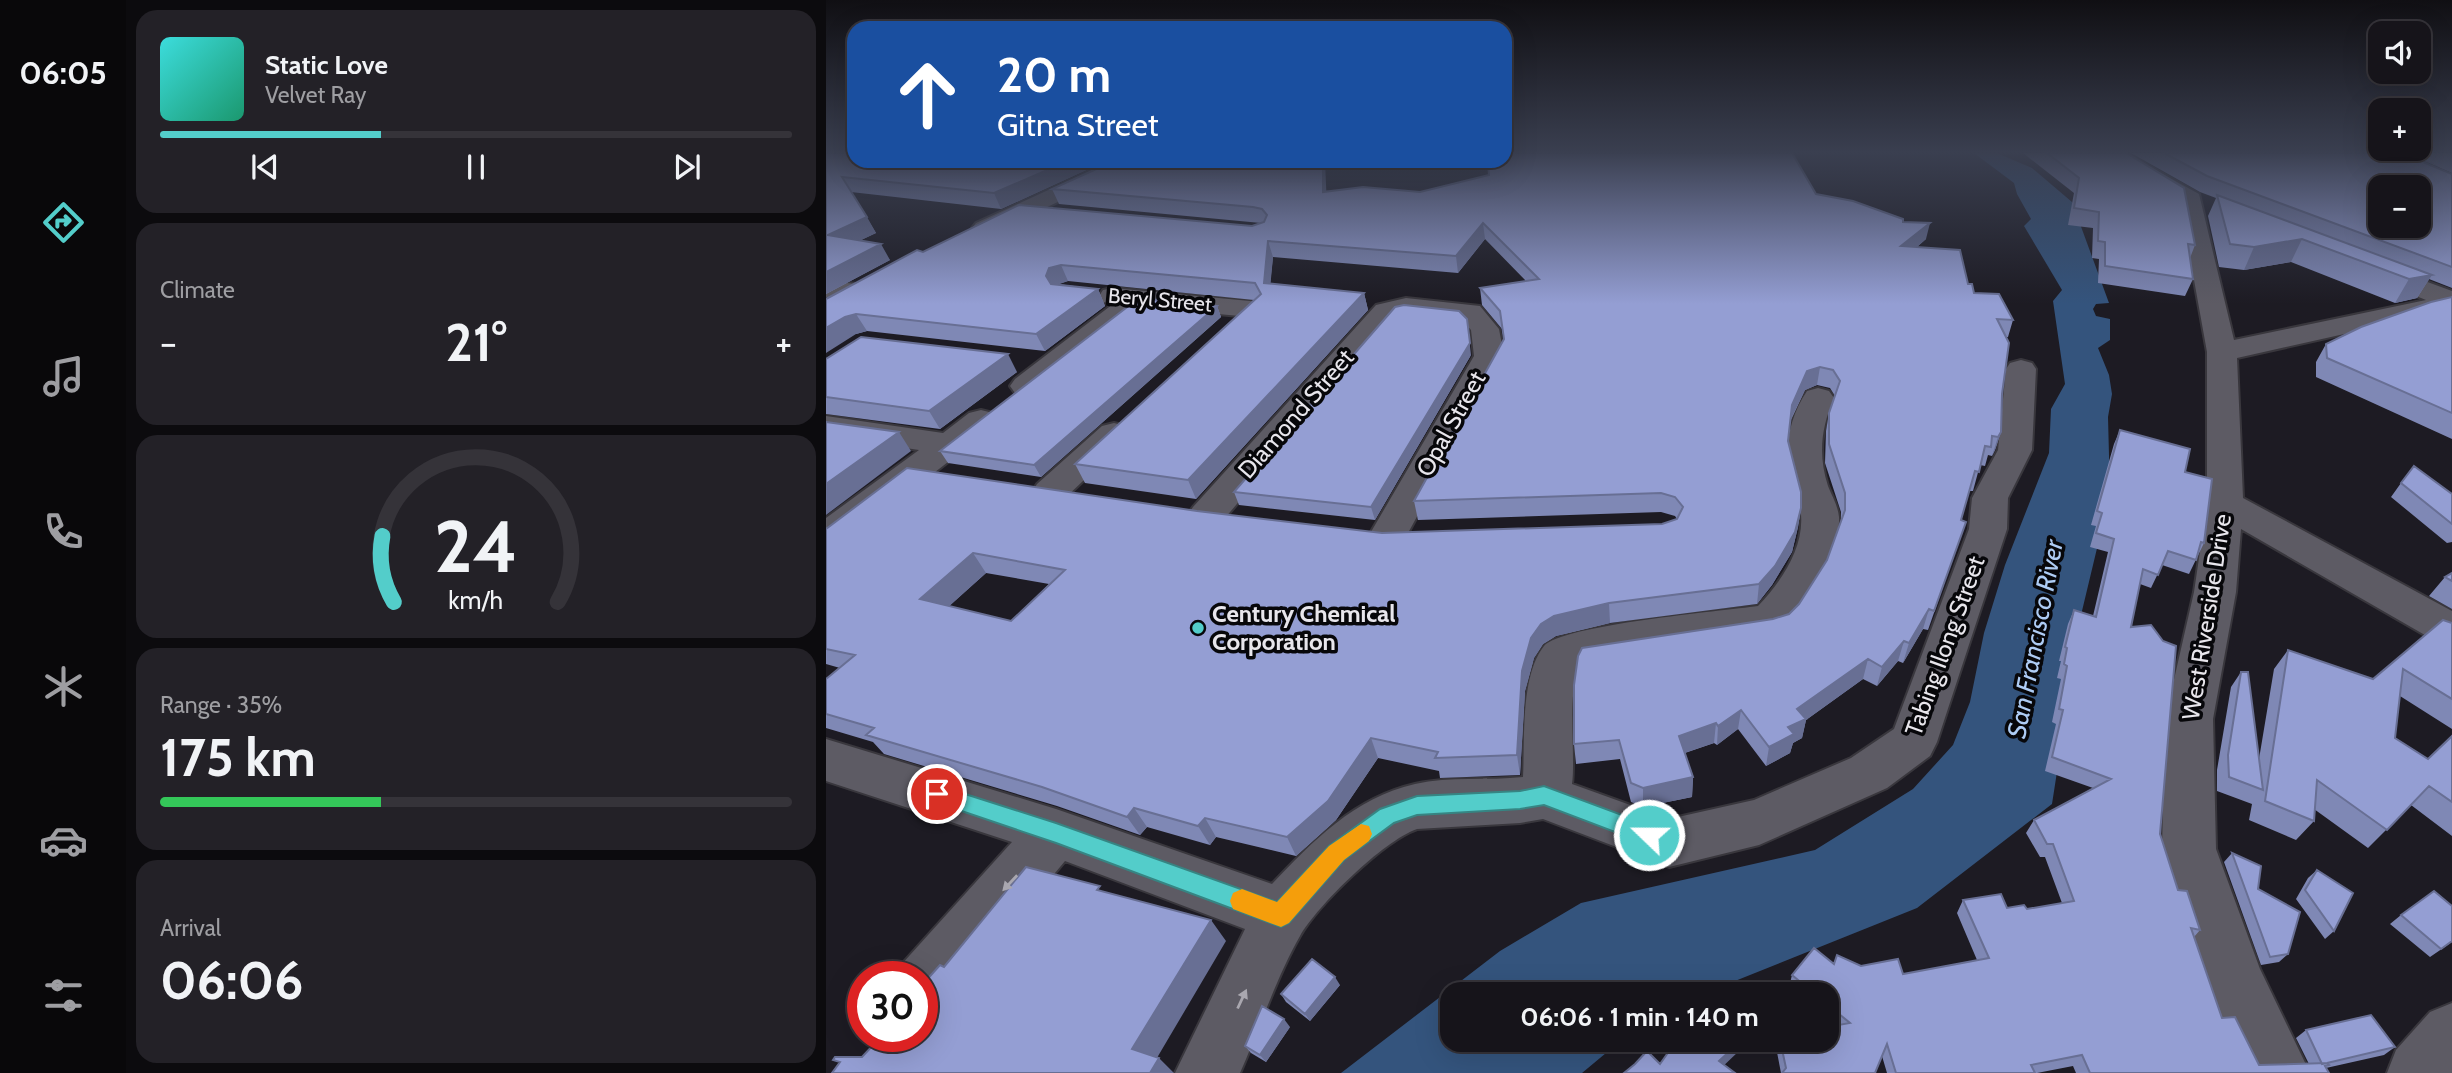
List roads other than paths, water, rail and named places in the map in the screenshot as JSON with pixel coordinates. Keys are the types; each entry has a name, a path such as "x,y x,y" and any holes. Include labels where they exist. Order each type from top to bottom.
{"street":[{"path":"965,237 1039,203"},
{"name":"West Riverside Drive","path":"2202,203 2194,225 2222,352 2225,504 2215,592 2189,719 2189,849 2235,983 2278,1073"},
{"path":"1022,211 1063,215"},
{"path":"2353,262 2452,301"},
{"path":"826,289 867,285 826,308"},
{"name":"Beryl Street","path":"1083,293 1250,309 1220,336"},
{"path":"826,537 913,472 952,461 1054,364 1138,298"},
{"path":"2222,352 2452,301"},
{"name":"Opal Street","path":"1386,312 1406,306 1470,312 1485,329 1489,356 1373,535 1428,535"},
{"name":"Diamond Street","path":"1206,516 1386,312"},
{"path":"1014,359 1054,364"},
{"name":"Tabing Ilong Street","path":"1544,796 1669,843 1759,822 1869,773 1913,742 1988,529 1990,498 2015,450 2021,369"},
{"path":"1220,1069 1281,915 1337,853 1387,816 1417,806 1520,800 1544,796 1548,780 1552,683 1557,662 1562,655 1580,647 1762,623 1777,614 1799,582 1818,541 1820,512 1810,485 1804,445 1806,424 1818,398"},
{"path":"1089,498 1036,490 1140,409"},
{"path":"826,426 952,461"},
{"path":"2225,504 2452,631"},
{"path":"1167,510 1248,521"},
{"path":"826,760 1056,833 1281,915"},
{"path":"938,967 1056,833"},
{"path":"2419,1073 2452,1034"}],"water":[{"name":"San Francisco River","path":"2022,203 2072,203 2109,303 2096,304 2093,309 2096,316 2110,319 2110,340 2098,348 2109,375 2112,394 2108,417 2110,494 2082,611 2052,804 1917,908 1732,982 1460,982 1500,951 1581,903 1815,850 1913,789 1953,745 1970,702 1984,633 2005,565 2049,453 2051,409 2065,384 2053,301 2062,290 2024,226 2031,219"},
{"path":"1440,997 1440,1052 1607,1052 1582,1073 1341,1073"}],"place":[{"name":"Century Chemical Corporation","path":"1198,628"}]}
